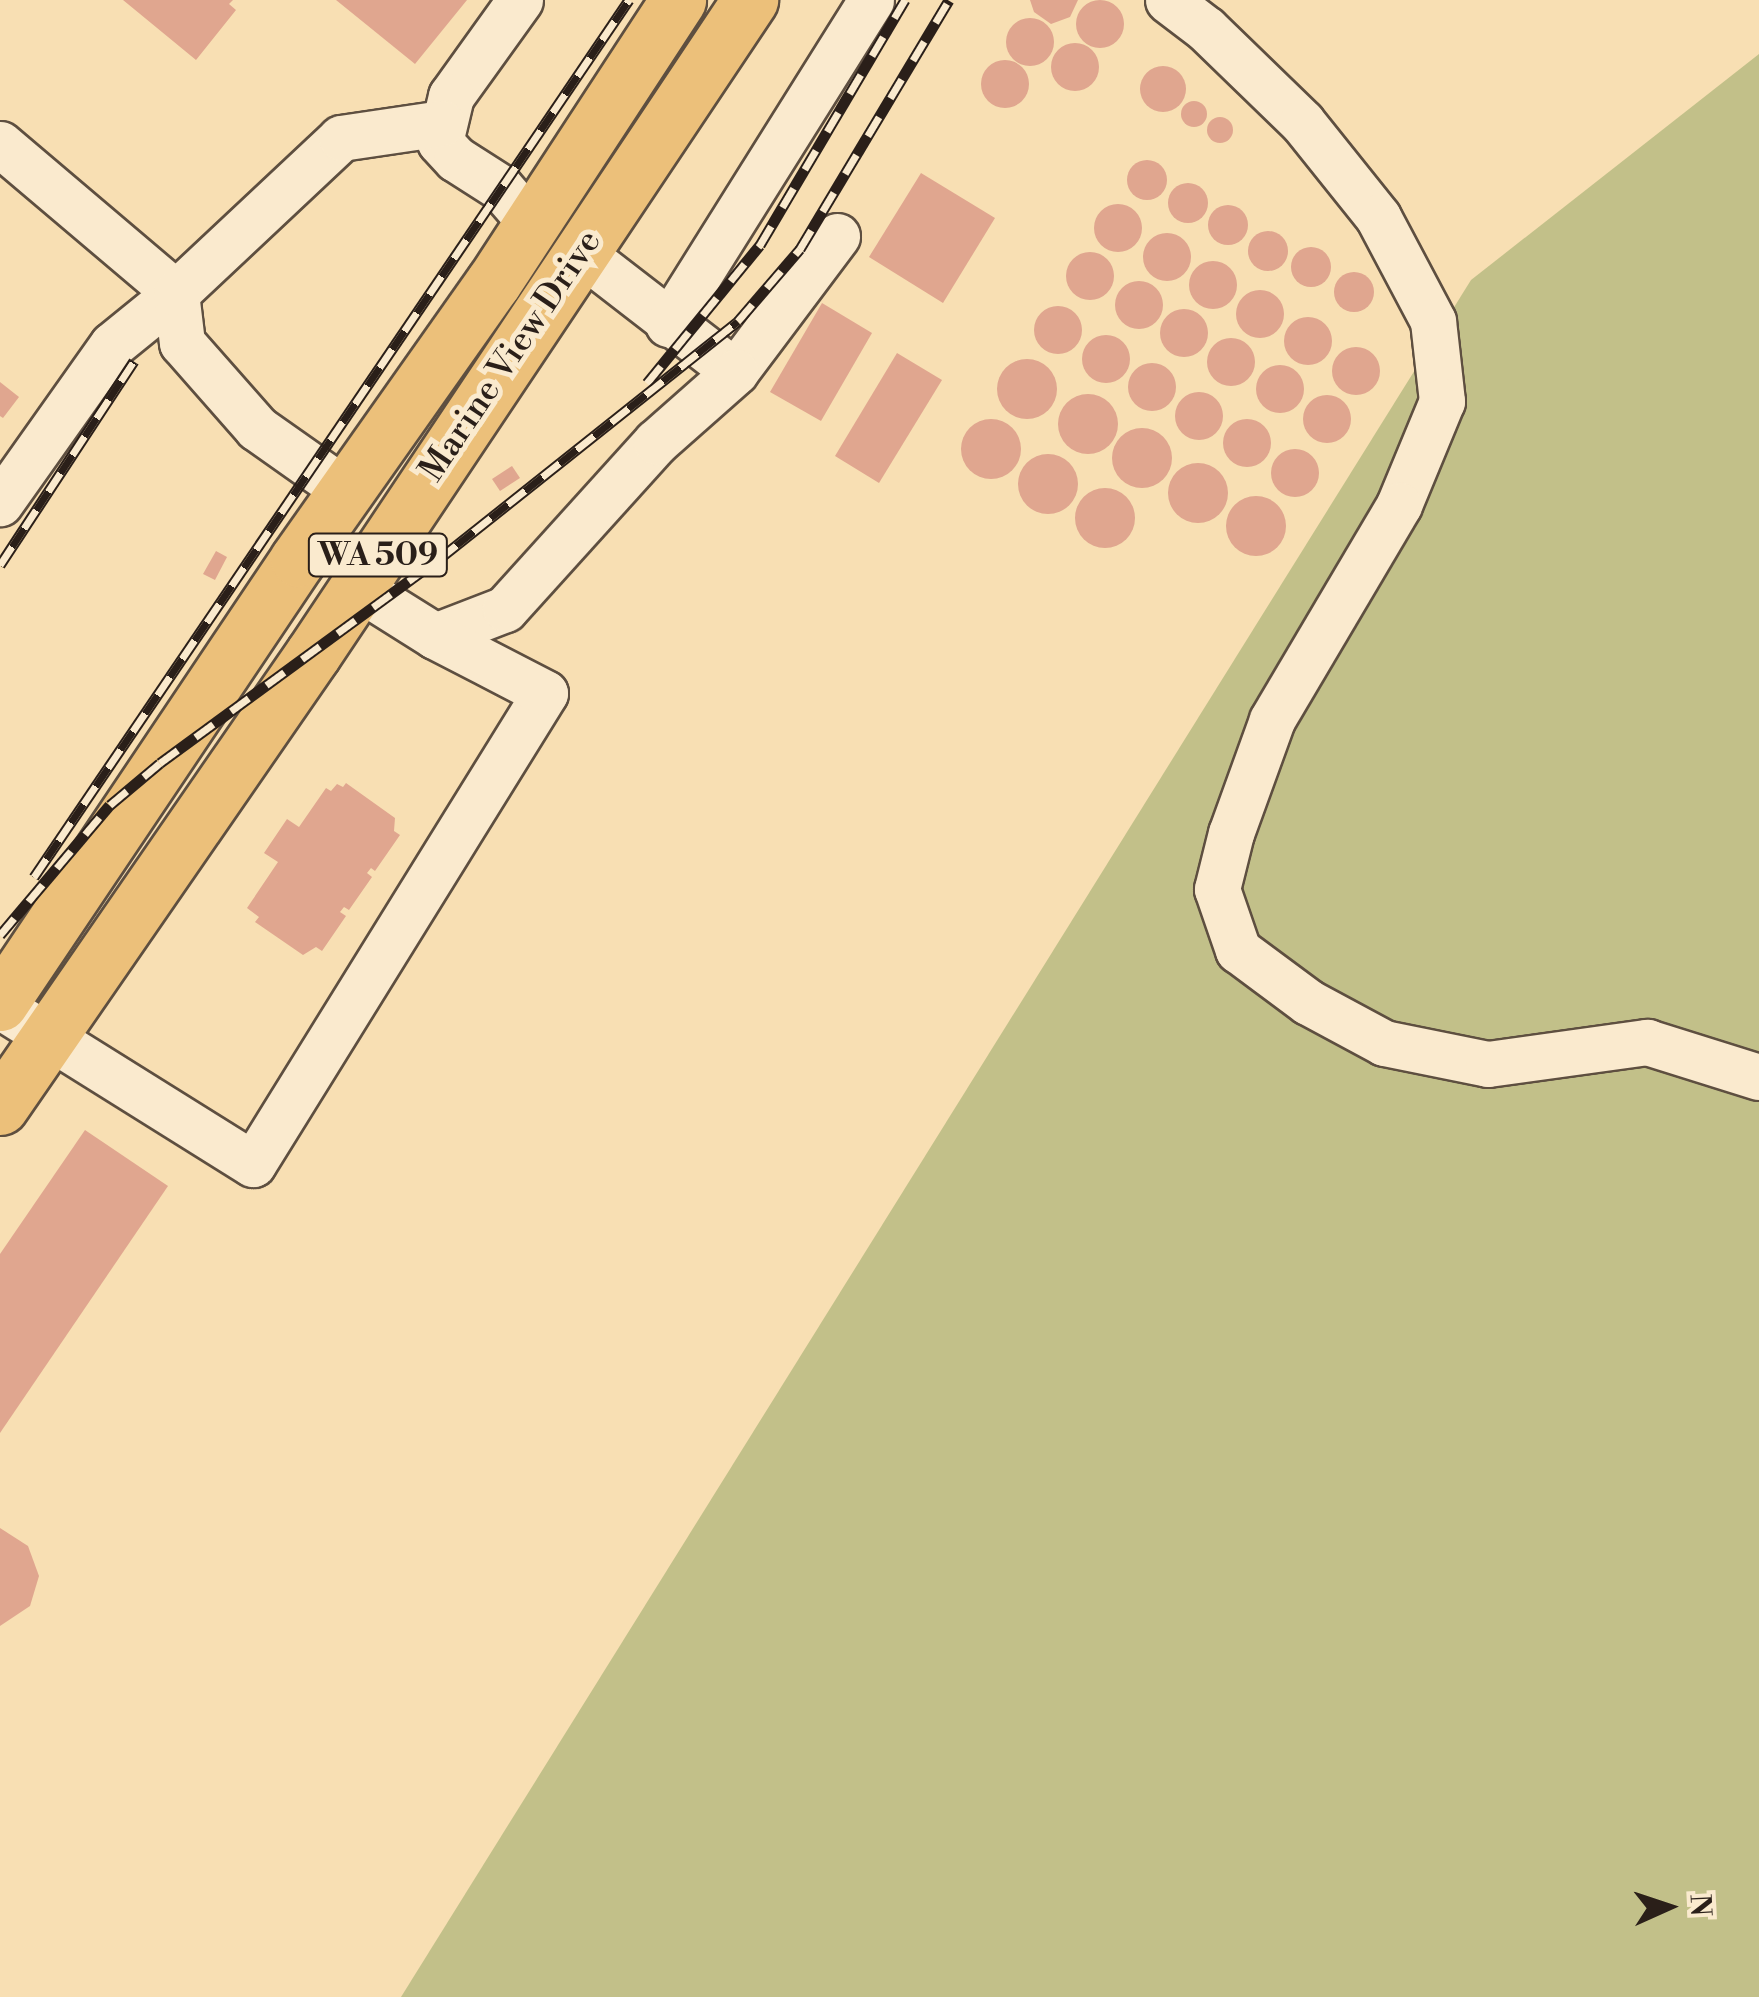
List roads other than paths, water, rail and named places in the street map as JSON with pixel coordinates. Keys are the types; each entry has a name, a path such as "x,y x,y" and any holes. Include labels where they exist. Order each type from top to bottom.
{"main road":[{"name":"Marine View Drive","path":"0,1004 678,0"},
{"name":"Marine View Drive","path":"0,1107 357,587 750,0"}],"lane":[{"path":"520,0 451,96 440,142 456,158 500,187 531,223"},
{"path":"668,324 870,0"},
{"path":"1168,0 1206,29 1302,122 1378,218 1432,321 1442,400 1399,505 1272,720 1231,833 1217,889 1238,950 1308,1002 1384,1042 1488,1064 1646,1042 1759,1077"},
{"path":"0,503 15,449 112,344 176,293 341,138 442,122"},
{"path":"0,144 176,293 182,343 257,428 348,493"},
{"path":"435,636 505,609 656,442 735,372 837,236"},
{"path":"580,252 668,324 735,372"},
{"path":"0,1004 252,1164 545,693 435,636 357,587"}],"railway":[{"path":"34,877 629,0"},
{"path":"647,383 760,245 905,0"},
{"path":"0,935 110,805 160,763 439,559 738,321 800,249 949,0"},
{"path":"0,565 134,361"}]}
